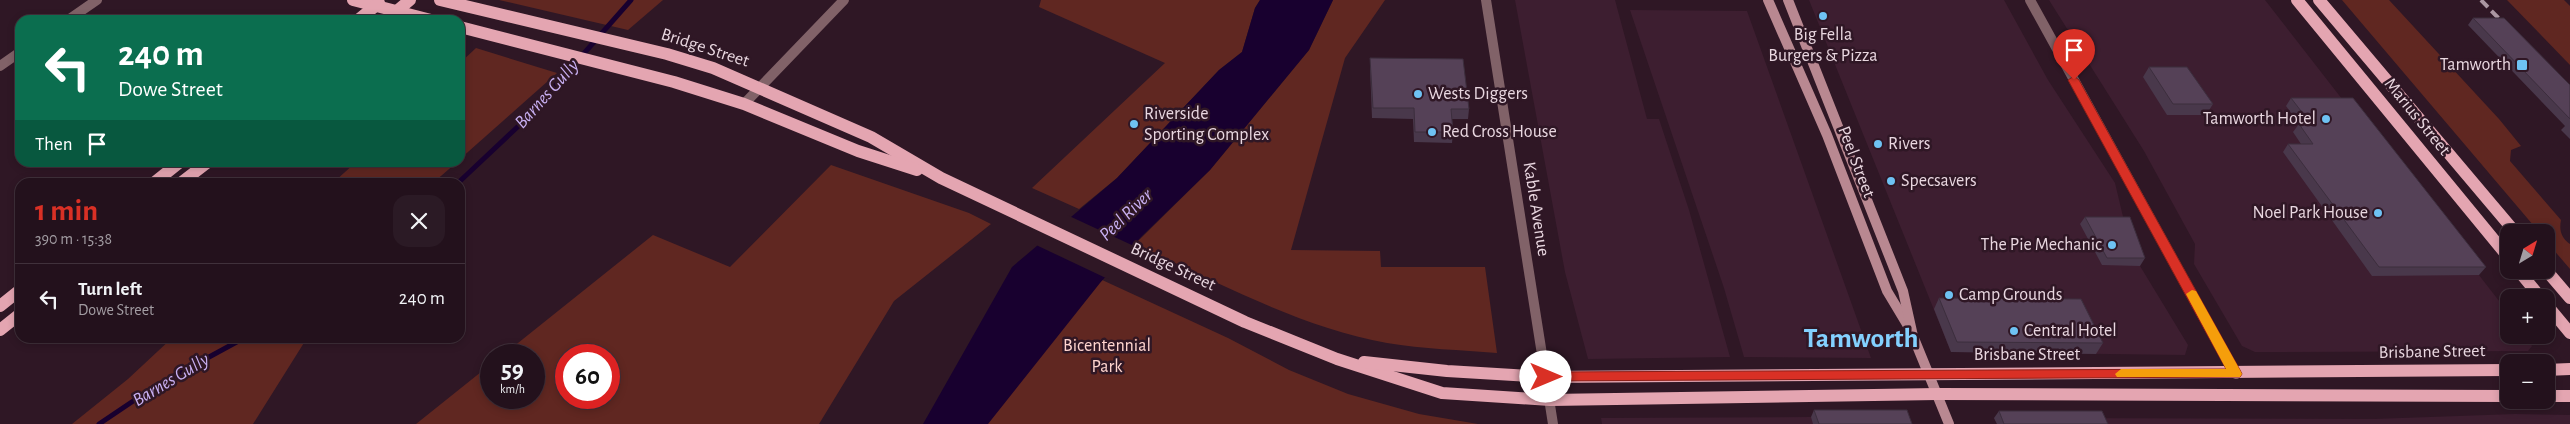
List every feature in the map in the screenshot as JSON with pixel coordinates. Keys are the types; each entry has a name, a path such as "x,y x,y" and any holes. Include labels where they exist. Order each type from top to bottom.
{"main road":[{"path":"353,0 379,3 396,11 412,15"},
{"path":"392,15 410,0"},
{"name":"Peel Street","path":"1768,0 1827,135 1887,291 1913,336"},
{"name":"Peel Street","path":"1788,0 1903,291 1913,336 1949,424"},
{"name":"Marius Street","path":"2297,0 2500,247"},
{"name":"Marius Street","path":"2319,0 2508,224"},
{"name":"Bridge Street","path":"445,1 624,44 713,68 871,137 941,178 1245,322 1337,359 1442,393 1550,400"},
{"path":"364,15 379,3"},
{"name":"Bridge Street","path":"465,28 606,64 744,104 858,151 941,178"},
{"path":"160,178 174,167"},
{"path":"187,178 202,167"},
{"path":"2525,279 2534,289"},
{"path":"2554,279 2570,298"},
{"path":"0,306 15,294"},
{"path":"2555,315 2570,333"},
{"path":"0,330 15,318"},
{"name":"Bridge Street","path":"1337,359 1447,371 1546,377"},
{"path":"2555,370 2570,369"},
{"name":"Brisbane Street","path":"1546,377 2236,374 2500,370"},
{"path":"1550,400 1937,394 2500,396"},
{"path":"2555,396 2570,396"}],"street":[{"path":"75,15 97,0"},
{"path":"744,104 844,0"},
{"name":"Kable Avenue","path":"1486,0 1554,424"},
{"path":"2030,0 2236,374"},
{"path":"0,66 15,56"}],"shaded area":[{"path":"1515,0 1615,0 1647,119 1659,119 1689,210 1730,357 1588,359 1565,272"},
{"path":"1809,0 2004,0 2048,80 2115,183 2125,225 2140,266 2188,345 2185,355 1951,352"},
{"path":"2049,0 2265,0 2500,302 2500,344 2531,344 2532,346 2528,351 2255,352 2242,346 2194,264 2195,244 2144,151"},
{"path":"1630,10 1747,11 1871,358 1744,357 1724,288"},
{"path":"2515,414 2570,415 2570,424 1997,424 1994,418 2374,419"},
{"path":"1811,417 1905,424 1602,424 1601,418"}],"green space":[{"path":"499,0 663,0 628,30"},
{"name":"Riverside Sporting Complex","path":"1041,0 1260,0 1255,8 1242,52 1219,70 1117,178 1079,209 1032,188 1165,63 1039,7"},
{"path":"1333,0 1385,0 1345,58 1291,250 1380,251 1381,267 1485,267 1497,353 1428,348 1387,343 1354,336 1322,326 1258,301 1135,244 1210,170 1309,50"},
{"path":"2342,0 2389,0 2499,119 2521,146 2511,150 2510,161 2561,220 2561,234 2570,244 2570,269 2555,252 2555,224 2532,224"},
{"path":"2507,0 2564,0 2570,6 2570,65"},
{"path":"476,48 557,73 465,155 465,58"},
{"path":"831,165 969,213 991,224 894,301 819,424 416,424 480,373 480,409 545,409 545,344 517,344 653,235 730,267"},
{"path":"351,167 451,167 439,178 338,178"},
{"name":"Bicentennial Park","path":"1087,273 1228,338 1289,370 1348,394 1419,414 1478,424 970,424"},
{"path":"167,343 304,343 253,424 72,424 128,379"}],"water":[{"name":"Peel River","path":"1260,0 1333,0 1309,50 1210,170 1141,237 1100,283 988,424 923,424 1012,267 1117,178 1219,70 1242,52 1255,8"}],"pier":[{"path":"1067,215 1136,247 1108,279 1034,244"}],"building":[{"name":"Tamworth","path":"2473,18 2504,18 2570,85 2570,119"},
{"name":"Wests Diggers","path":"1370,58 1463,59 1469,109 1451,109 1453,132 1415,132 1414,108 1373,108"},
{"path":"2149,67 2187,67 2213,104 2173,104"},
{"name":"Noel Park House","path":"2291,98 2353,98 2486,267 2379,267 2288,144 2313,144 2299,124 2311,124"},
{"name":"The Pie Mechanic","path":"2085,217 2130,217 2145,258 2107,258"},
{"name":"Central Hotel","path":"1939,298 2081,299 2103,343 1957,342"},
{"path":"1814,410 1907,410 1912,424 1819,424"},
{"path":"1999,411 2102,411 2108,424 2004,424"}],"waterway":[{"name":"Barnes Gully","path":"463,178 527,118 631,0"},
{"name":"Barnes Gully","path":"99,424 154,387 235,343"}],"railway":[{"path":"2481,0 2507,27"}],"slow traffic":[{"path":"2121,374 2236,374 2192,294"}],"place":[{"name":"Big Fella Burgers & Pizza","path":"1823,16"},
{"name":"Tamworth","path":"2522,65"},
{"name":"Wests Diggers","path":"1418,94"},
{"name":"Tamworth Hotel","path":"2326,119"},
{"name":"Riverside Sporting Complex","path":"1134,124"},
{"name":"Red Cross House","path":"1432,132"},
{"name":"Rivers","path":"1878,144"},
{"name":"Specsavers","path":"1891,181"},
{"name":"Noel Park House","path":"2378,213"},
{"name":"The Pie Mechanic","path":"2112,245"},
{"name":"Camp Grounds","path":"1949,295"},
{"name":"Central Hotel","path":"2014,331"}],"district":[{"name":"Tamworth","path":"1861,339"}],"route":[{"path":"1546,377 2236,374 2074,80"}]}
